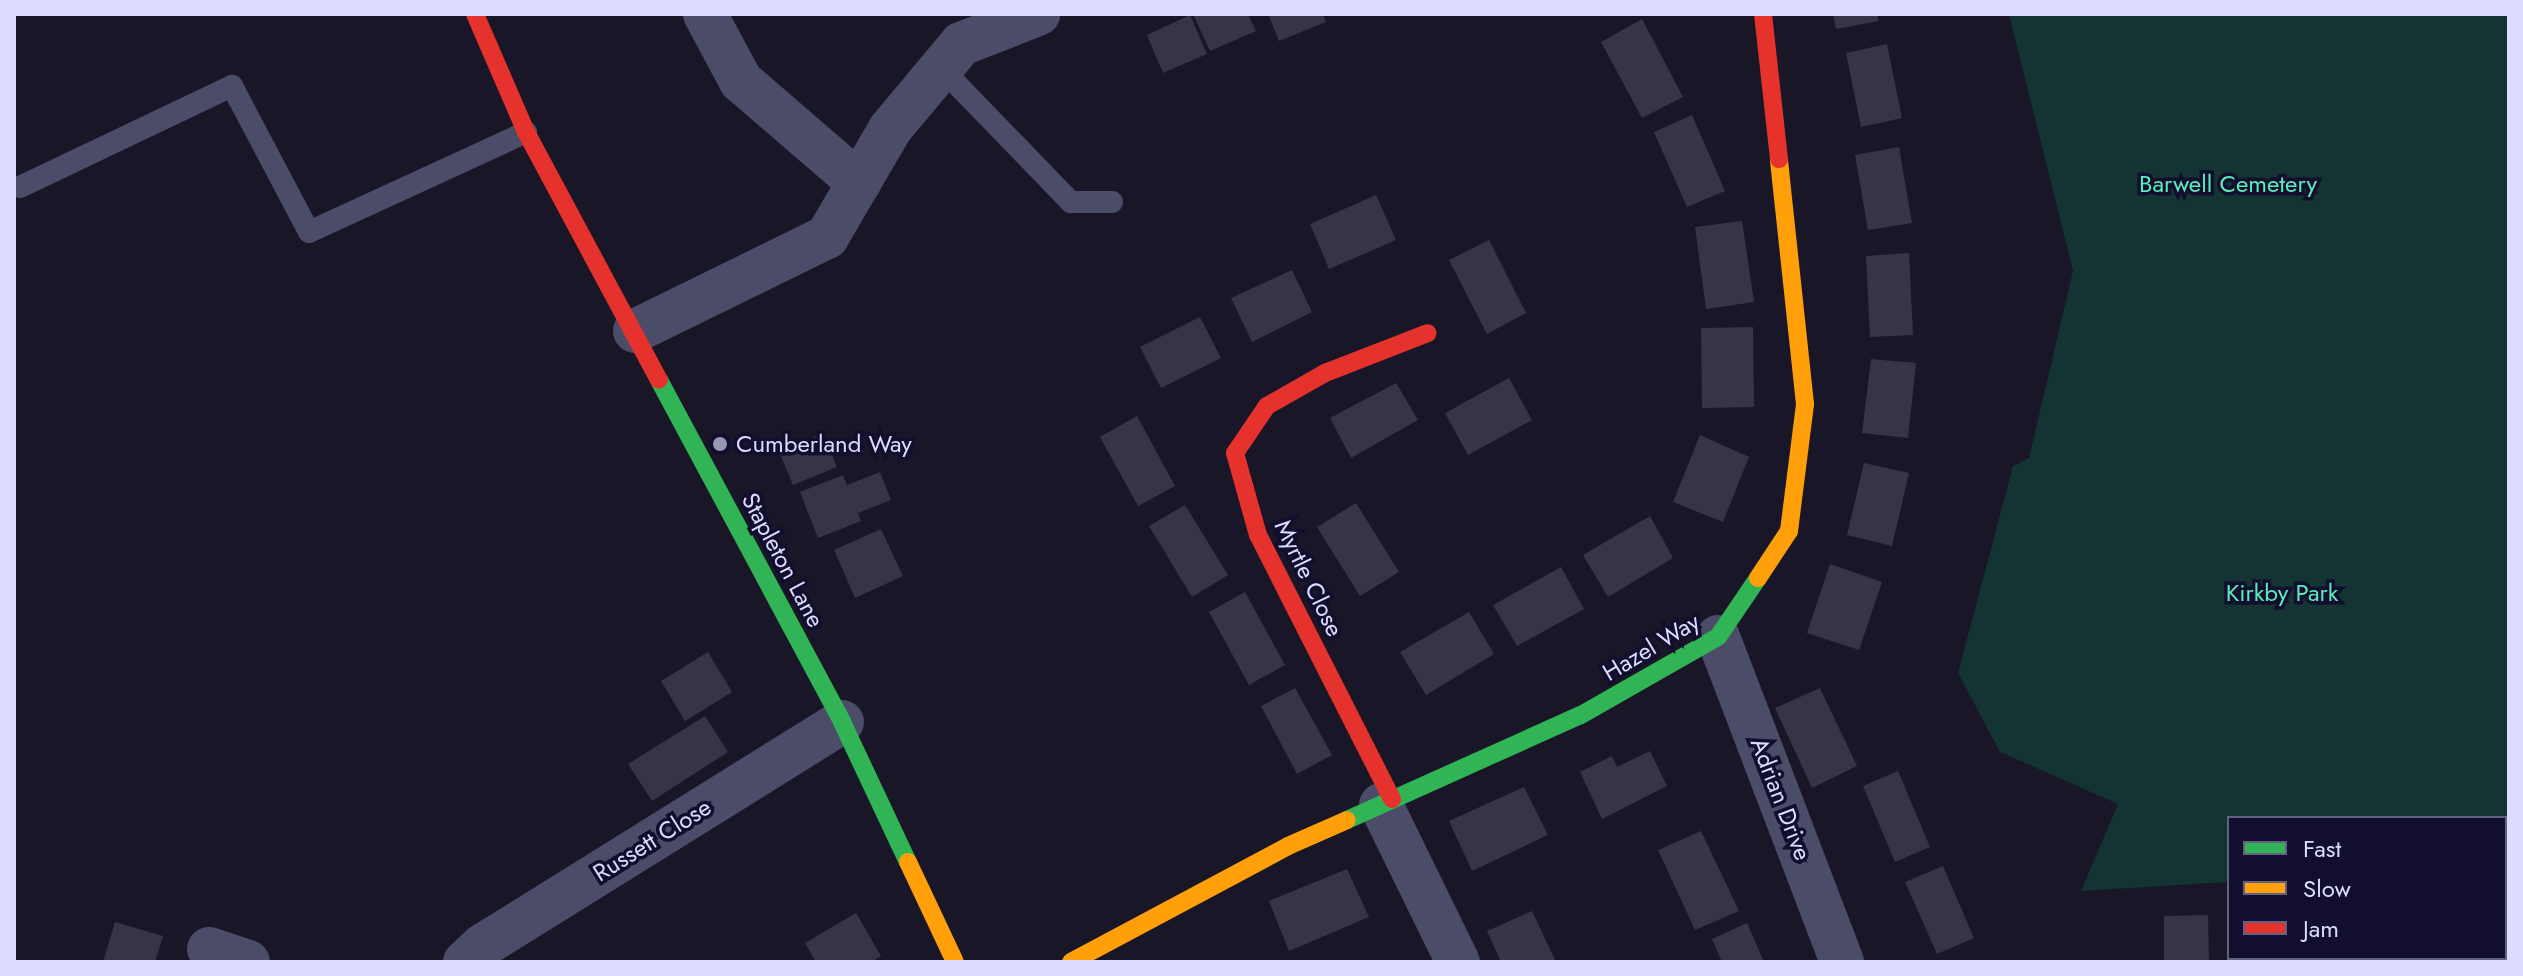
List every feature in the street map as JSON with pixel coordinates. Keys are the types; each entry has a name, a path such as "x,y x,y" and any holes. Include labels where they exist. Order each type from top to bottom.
{"street":[{"name":"Stapleton Lane","path":"475,14 526,132 842,722 955,962"},
{"path":"705,14 741,81 859,183"},
{"path":"635,331 827,237 890,129 961,44 1038,14"},
{"name":"Hazel Way","path":"1071,962 1288,846 1581,715 1718,637 1789,531 1805,404 1763,14"},
{"name":"Myrtle Close","path":"1387,802 1258,535 1235,453 1267,406 1325,373 1428,333"},
{"name":"Adrian Drive","path":"1718,637 1842,962"},
{"name":"Russett Close","path":"465,962 482,946 842,722"},
{"path":"1387,802 1458,962"}],"lane":[{"path":"941,68 1071,202 1112,202"},
{"path":"20,187 232,86 309,232 526,132"}],"green space":[{"name":"Kirkby Park","path":"2009,14 2509,14 2509,829 2507,816 2227,816 2227,882 2081,891 2118,804 2000,752 1958,673 2013,466 2029,458 2073,271"}],"building":[{"path":"1248,14 1256,31 1210,51 1194,16"},
{"path":"1268,14 1323,14 1326,22 1279,41"},
{"path":"1833,14 1877,14 1879,21 1836,29"},
{"path":"1190,15 1207,54 1163,73 1147,35"},
{"path":"1642,19 1683,97 1642,118 1601,42"},
{"path":"1887,44 1902,118 1861,127 1846,53"},
{"path":"1692,115 1725,191 1687,207 1654,132"},
{"path":"1899,147 1912,223 1868,230 1855,155"},
{"path":"1376,195 1396,240 1329,269 1310,224"},
{"path":"1742,221 1754,302 1706,309 1695,227"},
{"path":"1489,240 1526,313 1487,334 1449,260"},
{"path":"1909,253 1913,335 1870,337 1866,256"},
{"path":"1292,270 1312,312 1252,342 1231,298"},
{"path":"1200,317 1221,358 1161,388 1140,347"},
{"path":"1753,327 1754,407 1702,408 1701,328"},
{"path":"1871,359 1916,363 1908,438 1862,433"},
{"path":"1509,378 1532,420 1468,455 1445,413"},
{"path":"1396,383 1418,420 1351,458 1330,418"},
{"path":"1137,416 1175,486 1138,506 1100,437"},
{"path":"823,433 837,467 793,485 779,452"},
{"path":"1700,435 1749,457 1723,522 1673,502"},
{"path":"1864,463 1909,473 1892,546 1847,535"},
{"path":"880,472 891,500 858,513 861,521 818,538 800,492 843,475 847,485"},
{"path":"1356,503 1399,572 1360,596 1317,527"},
{"path":"1185,505 1228,575 1192,597 1149,526"},
{"path":"1650,516 1673,558 1608,597 1583,555"},
{"path":"881,529 903,576 855,598 834,550"},
{"path":"1830,564 1882,582 1859,650 1807,633"},
{"path":"1561,567 1584,609 1517,646 1493,605"},
{"path":"1245,592 1285,665 1249,685 1209,612"},
{"path":"1469,612 1494,654 1426,695 1400,652"},
{"path":"708,652 732,692 685,721 661,681"},
{"path":"1295,688 1332,755 1297,774 1261,706"},
{"path":"1820,688 1857,766 1812,788 1775,708"},
{"path":"705,716 728,752 652,801 628,764"},
{"path":"1650,751 1667,786 1602,819 1580,772 1612,756 1617,767"},
{"path":"1898,771 1930,847 1895,862 1863,786"},
{"path":"1524,787 1548,835 1472,871 1449,821"},
{"path":"1701,831 1739,911 1695,930 1658,850"},
{"path":"1943,866 1974,938 1937,954 1905,882"},
{"path":"1347,869 1369,917 1289,951 1269,901"},
{"path":"1532,911 1556,962 1501,962 1487,931"},
{"path":"856,913 881,956 871,962 816,962 805,943"},
{"path":"2208,915 2209,962 2164,962 2164,916"},
{"path":"115,922 163,936 155,962 103,962"},
{"path":"1747,923 1764,962 1722,962 1712,939"},
{"path":"2361,960 2410,960 2409,962"}],"traffic: fast":[{"path":"659,380 842,722 908,862"},
{"path":"1347,820 1581,715 1718,637 1758,578"}],"traffic: slow":[{"path":"1758,578 1789,531 1805,404 1779,159"},
{"path":"1071,962 1288,846 1347,820"},
{"path":"908,862 955,962"}],"traffic: jam":[{"path":"475,14 526,132 659,380"},
{"path":"1763,14 1779,159"},
{"path":"1392,799 1258,535 1235,453 1267,406 1325,373 1428,333"}],"place":[{"name":"Cumberland Way","path":"720,444"}],"park label":[{"name":"Barwell Cemetery","path":"2228,184"}]}
